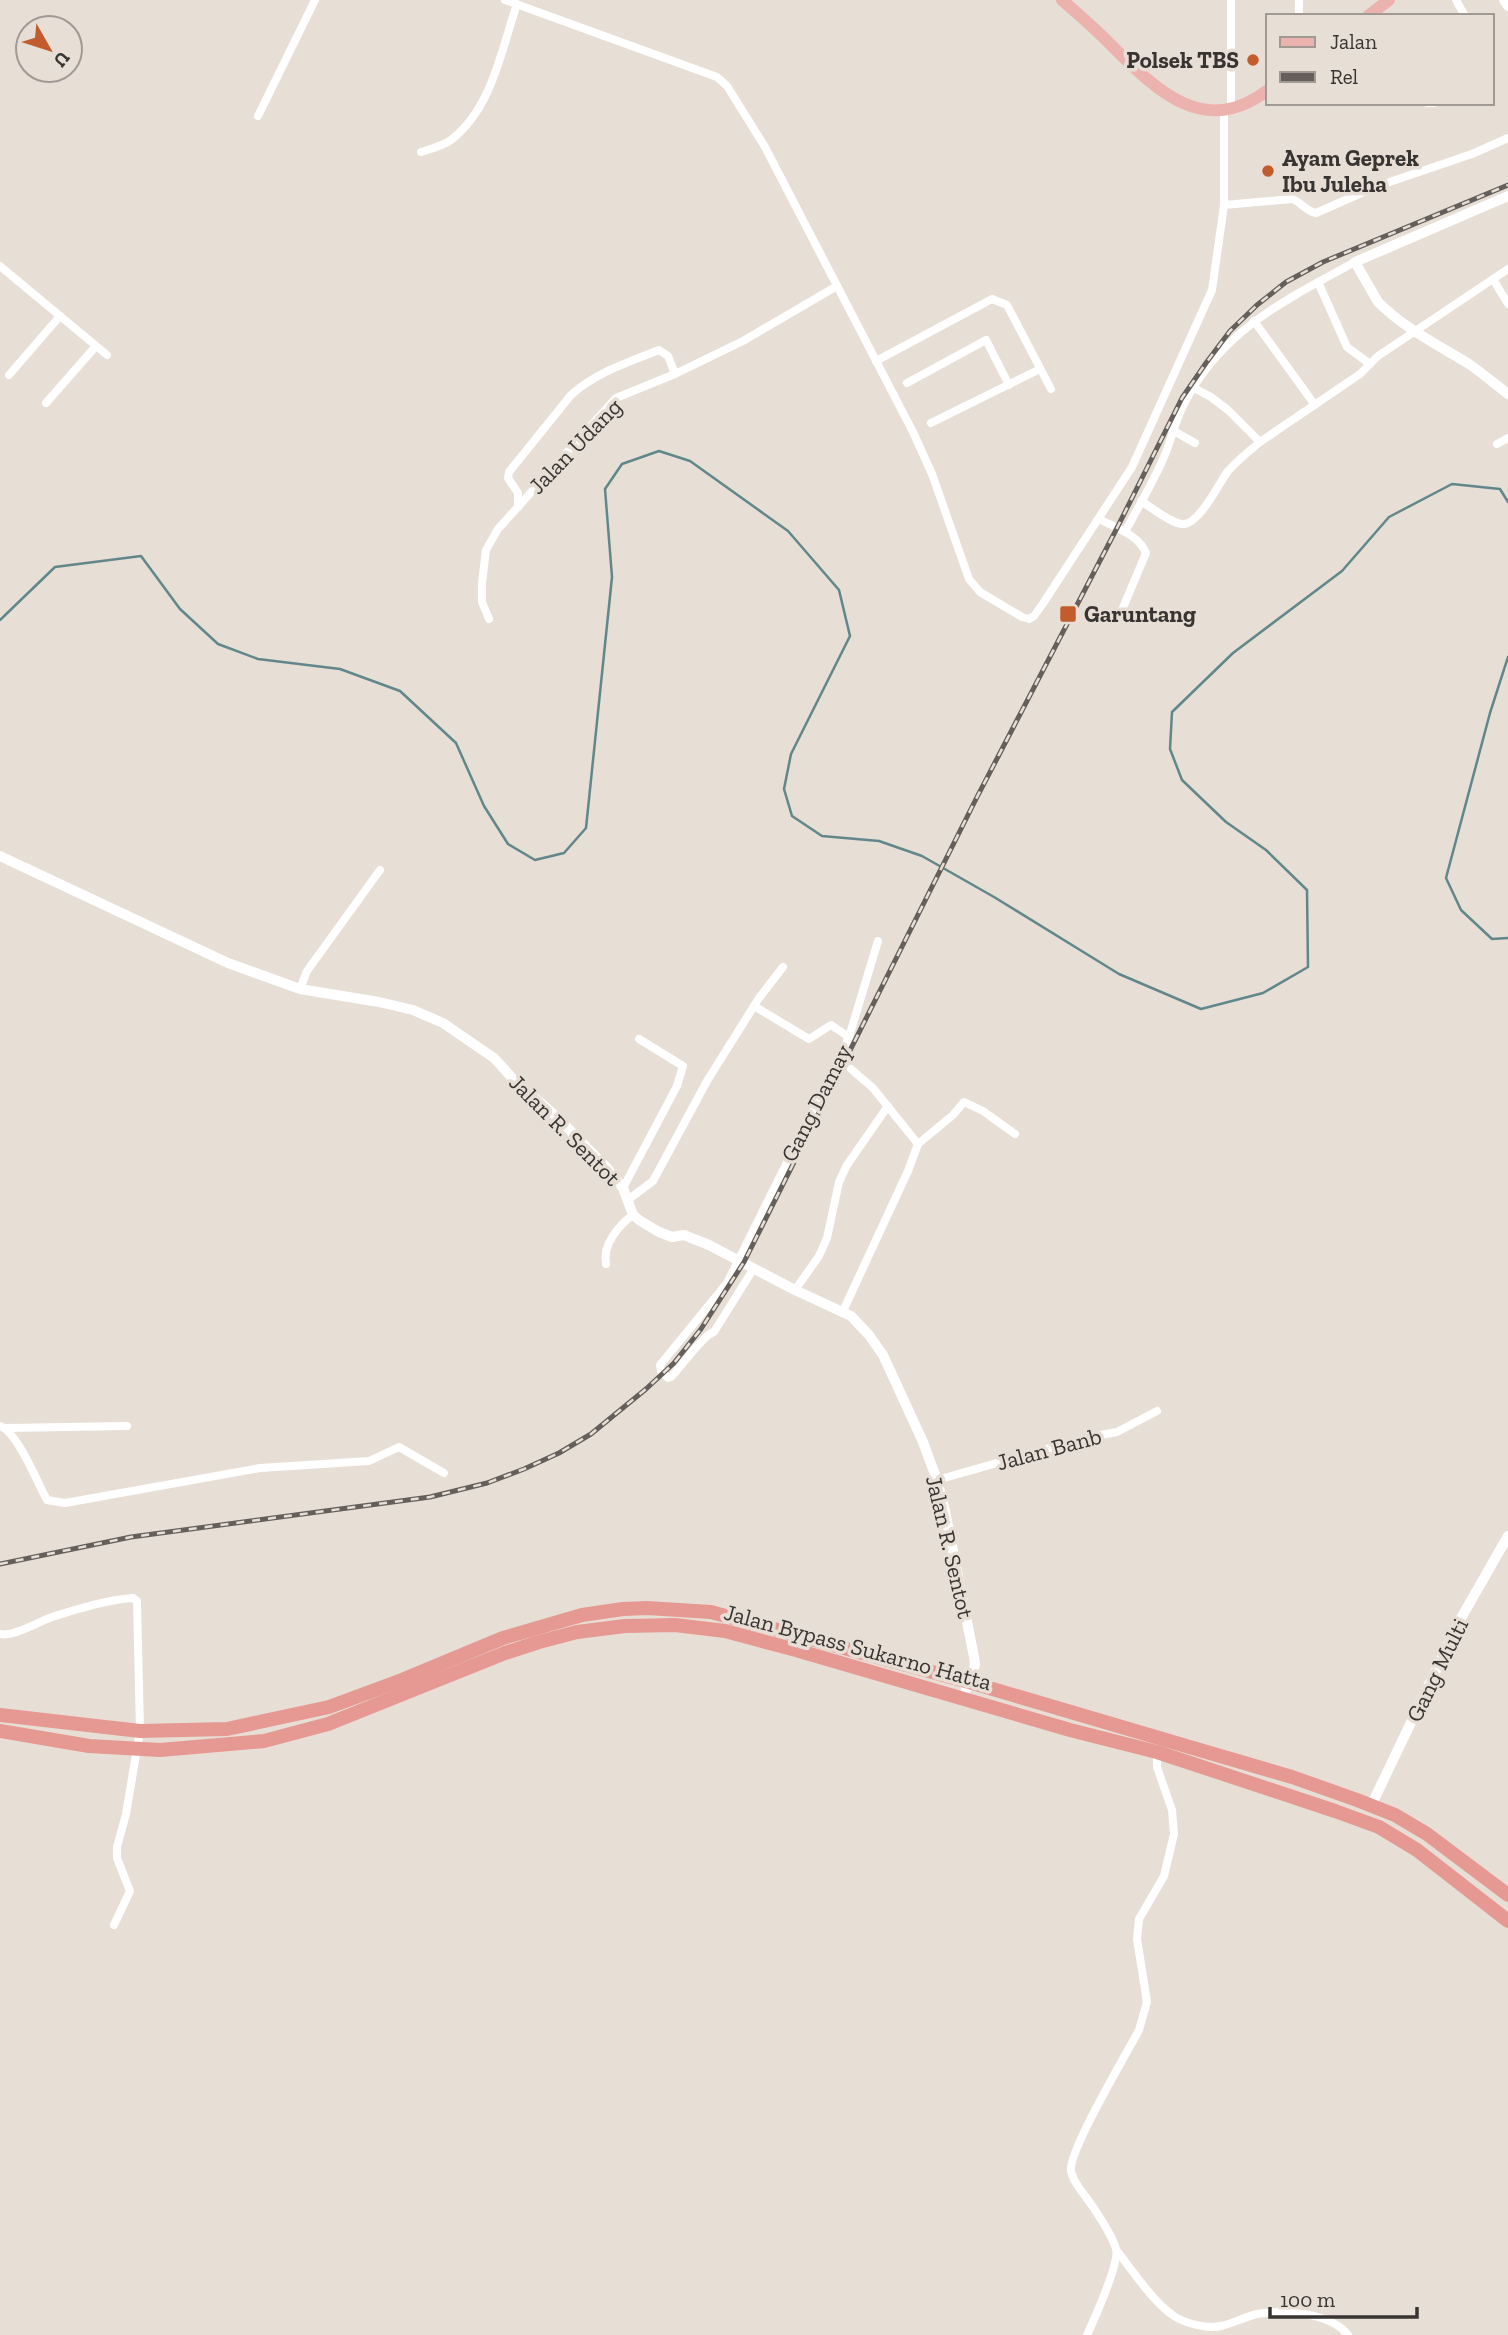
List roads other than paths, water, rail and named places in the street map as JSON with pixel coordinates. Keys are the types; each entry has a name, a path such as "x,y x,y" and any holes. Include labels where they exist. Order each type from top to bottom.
{"highway":[{"name":"Jalan Bypass Sukarno Hatta","path":"0,1715 140,1731 227,1728 329,1707 503,1638 582,1615 623,1609 675,1608 711,1612 970,1682 1292,1777 1395,1815 1427,1834 1508,1895"},
{"name":"Jalan Bypass Sukarno Hatta","path":"0,1731 89,1745 159,1750 264,1741 328,1724 539,1642 577,1632 625,1626 675,1625 725,1632 1157,1752 1379,1827 1417,1850 1508,1921"}],"main road":[{"path":"1062,0 1100,33 1143,77 1177,102 1207,110 1228,109 1250,102 1266,91"},
{"path":"1370,14 1389,0"}],"street":[{"path":"258,116 315,0"},
{"path":"505,0 716,77 727,86 765,146 932,474 969,579 981,592 1021,617 1032,618 1132,467 1212,290 1224,205 1231,0"},
{"path":"1504,0 1508,6"},
{"path":"421,152 450,142 475,116 486,99 517,4"},
{"path":"1224,205 1292,199 1316,213 1375,187 1472,154 1508,138"},
{"path":"1125,533 1165,455 1172,430 1194,388 1231,340 1265,312 1355,262 1508,196"},
{"path":"1355,262 1378,302 1415,332 1472,367 1508,394"},
{"path":"0,266 107,355"},
{"path":"1142,501 1176,523 1192,522 1224,477 1260,442 1508,269"},
{"path":"1493,279 1508,304"},
{"path":"1318,282 1347,347 1370,364"},
{"name":"Jalan Udang","path":"489,619 482,602 482,583 486,550 498,529 616,398 675,374 743,341 837,286"},
{"path":"876,361 992,299 1007,305 1051,389"},
{"path":"9,375 60,316"},
{"path":"1254,321 1315,405"},
{"path":"907,383 986,340 1009,385"},
{"path":"46,403 96,346"},
{"name":"Jalan Udang","path":"518,507 518,493 508,478 509,472 582,385 659,350 668,356 675,374"},
{"path":"931,423 1040,369"},
{"path":"1194,388 1228,410 1260,442"},
{"path":"1172,430 1195,443"},
{"path":"1497,444 1508,438"},
{"path":"1099,519 1143,545 1146,554 1122,610"},
{"name":"Jalan R. Sentot","path":"0,856 228,963 300,989 413,1010 443,1023 494,1058 606,1167 623,1188 634,1215 659,1232 672,1237 684,1236 738,1259 795,1290 843,1311 859,1322 883,1355 937,1479 975,1665 963,1698"},
{"path":"300,989 307,971 380,870"},
{"name":"Gang Damay","path":"754,1268 713,1332 707,1333 668,1378 661,1371 660,1365 727,1283 849,1037 878,941"},
{"path":"629,1199 653,1181 707,1081 754,1006 783,967"},
{"path":"754,1006 809,1039 831,1025 849,1037"},
{"path":"623,1188 677,1086 683,1069 676,1060 639,1039"},
{"path":"851,1069 873,1088 918,1144"},
{"path":"843,1311 918,1144 953,1115 964,1102 984,1111 1016,1134"},
{"path":"795,1290 827,1238 839,1182 847,1165 888,1106"},
{"path":"606,1264 606,1248 617,1230 634,1215"},
{"name":"Jalan Banb","path":"937,1479 1085,1438 1117,1432 1157,1411"},
{"path":"3,1427 127,1426"},
{"path":"3,1427 15,1440 47,1500 65,1503 260,1468 369,1461 399,1447 444,1474"},
{"name":"Gang Multi","path":"1371,1806 1461,1620 1508,1536"},
{"path":"0,1634 13,1633 54,1617 121,1599 134,1598 137,1601 140,1731 126,1814 117,1847 117,1858 130,1891 114,1924"},
{"path":"1157,1752 1157,1767 1172,1810 1174,1834 1164,1876 1139,1919 1137,1939 1147,2002 1144,2017 1088,2124 1071,2169 1101,2218 1117,2251 1160,2304 1175,2317 1191,2323 1220,2327 1257,2314 1279,2312 1320,2318 1341,2326 1348,2335"},
{"path":"1087,2335 1114,2267 1117,2251"},
{"path":"1333,2335 1341,2326"}],"waterway":[{"path":"0,620 55,567 141,556 180,609 218,644 258,659 340,669 400,691 456,743 484,806 508,844 535,860 564,853 586,828 612,577 605,489 622,464 659,451 690,461 788,531 839,590 850,636 791,754 784,789 792,816 822,836 879,841 922,856 1119,974 1201,1009 1263,993 1308,967 1307,890 1266,850 1226,822 1182,780 1170,749 1172,712 1233,653 1342,571 1389,517 1452,484 1500,489 1508,502"},
{"path":"1508,657 1490,713 1446,878 1461,910 1492,939 1508,938"}],"railway":[{"path":"0,1564 131,1537 430,1497 487,1483 559,1453 591,1434 646,1389 674,1363 701,1329 744,1262 976,799 1182,398 1206,363 1230,331 1286,282 1323,262 1508,185"}],"place":[{"name":"Polsek TBS","path":"1253,60"},
{"name":"Ayam Geprek Ibu Juleha","path":"1268,171"},
{"name":"Garuntang","path":"1068,614"}]}
